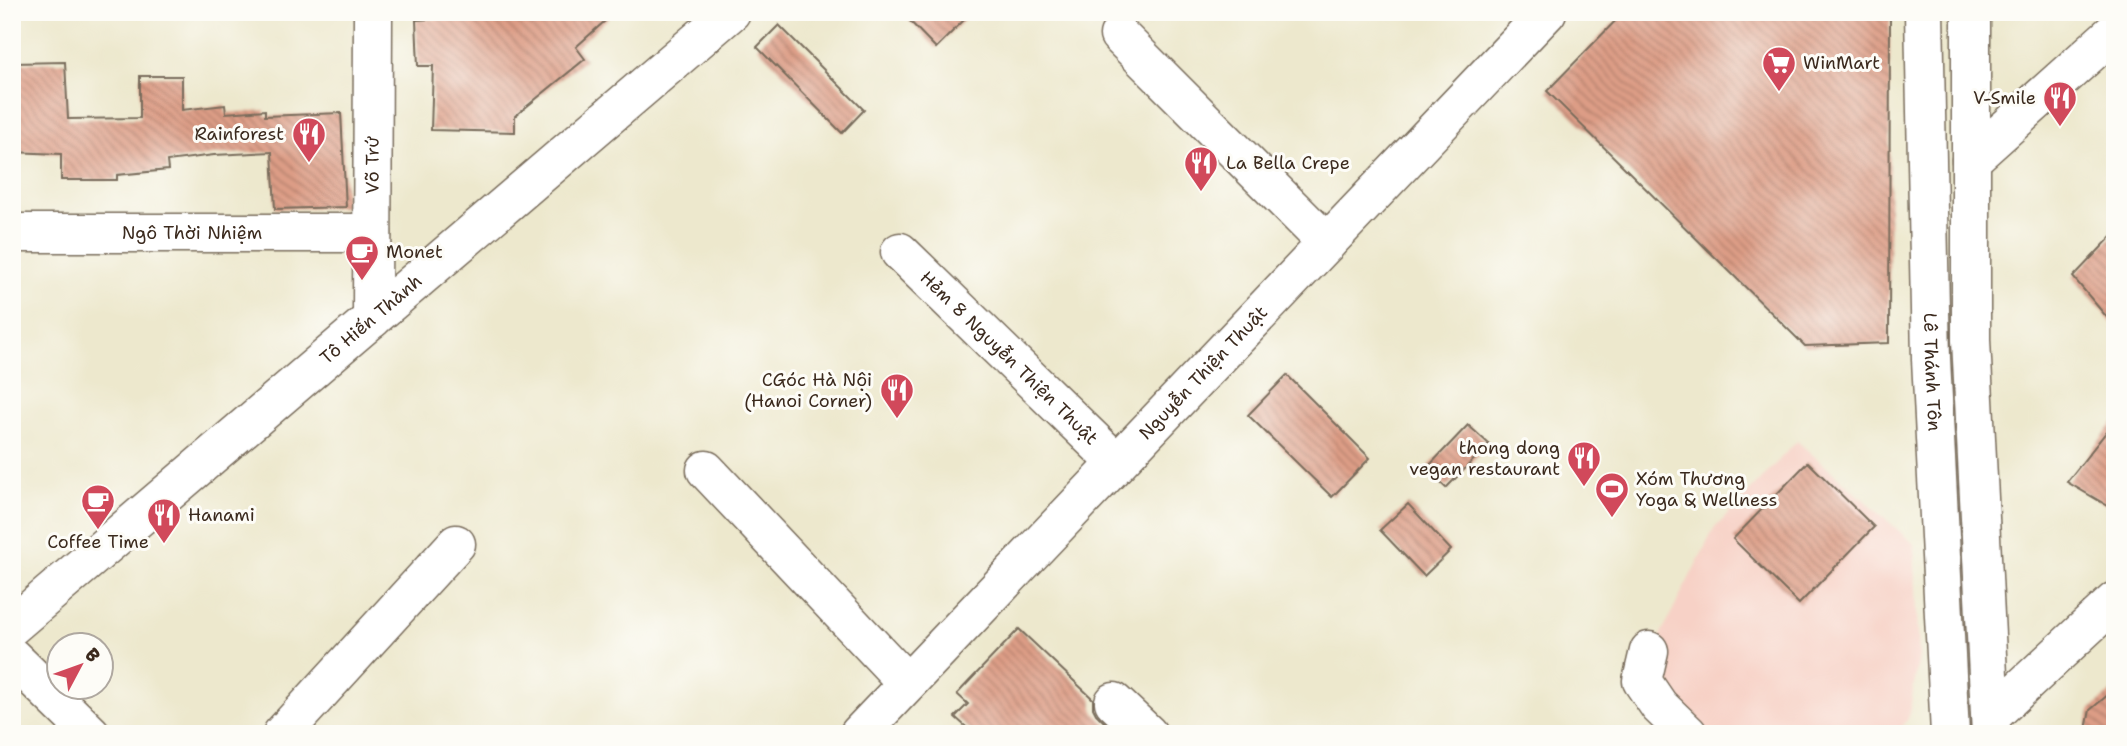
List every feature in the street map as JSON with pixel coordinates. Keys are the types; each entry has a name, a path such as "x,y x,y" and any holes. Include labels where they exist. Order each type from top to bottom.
{"street":[{"name":"Võ Trứ","path":"372,319 373,12"},
{"name":"Tô Hiến Thành","path":"12,626 731,12"},
{"name":"Nguyễn Thiện Thuật","path":"859,734 1547,12"},
{"name":"Lê Thánh Tôn","path":"1924,12 1931,359 1950,734"},
{"path":"1971,12 1972,345 1985,728"},
{"path":"1927,164 1971,160 2115,31"},
{"path":"1119,35 1326,243"},
{"name":"Ngô Thời Nhiệm","path":"12,233 372,233"},
{"name":"Hẻm 8 Nguyễn Thiện Thuật","path":"900,252 1117,463"},
{"path":"1931,359 1972,345"},
{"path":"706,470 907,683"},
{"path":"282,734 456,544"},
{"path":"1985,728 2115,601"},
{"path":"1649,651 1642,681 1659,706 1688,734"},
{"path":"12,657 91,734"},
{"path":"1114,702 1148,734"}],"shaded area":[{"path":"1797,441 1914,544 1919,656 1909,716 1898,734 1680,734 1631,693 1714,529"}],"building":[{"path":"539,12 615,12 576,47 585,59 515,116 515,132 431,130 433,66 418,66 416,20"},
{"path":"901,12 972,12 936,48"},
{"path":"1624,12 1890,12 1889,343 1805,346 1547,91"},
{"path":"779,25 864,110 842,133 757,47"},
{"path":"65,62 68,119 140,118 140,76 182,76 182,110 225,105 226,113 265,110 265,116 341,113 346,207 275,209 272,152 167,161 168,170 117,175 117,180 61,180 61,154 12,152 12,63"},
{"path":"2115,233 2115,327 2073,277"},
{"path":"1287,375 1370,458 1332,497 1248,415"},
{"path":"2115,421 2115,510 2067,482"},
{"path":"1468,425 1489,444 1446,488 1426,469"},
{"path":"1808,462 1874,527 1799,604 1733,539"},
{"path":"1408,504 1451,550 1424,576 1380,530"},
{"path":"1019,629 1093,699 1096,714 1116,734 974,734 955,717 968,704 957,694"},
{"path":"2115,689 2115,734 2085,734 2090,710"}],"place":[{"name":"WinMart","path":"1779,93"},
{"name":"V-Smile","path":"2060,128"},
{"name":"Rainforest","path":"309,164"},
{"name":"La Bella Crepe","path":"1201,193"},
{"name":"Monet","path":"362,282"},
{"name":"CGóc Hà Nội (Hanoi Corner)","path":"897,420"},
{"name":"thong dong vegan restaurant","path":"1584,488"},
{"name":"Xóm Thương Yoga & Wellness","path":"1612,519"},
{"name":"Coffee Time","path":"98,531"},
{"name":"Hanami","path":"164,545"}]}
